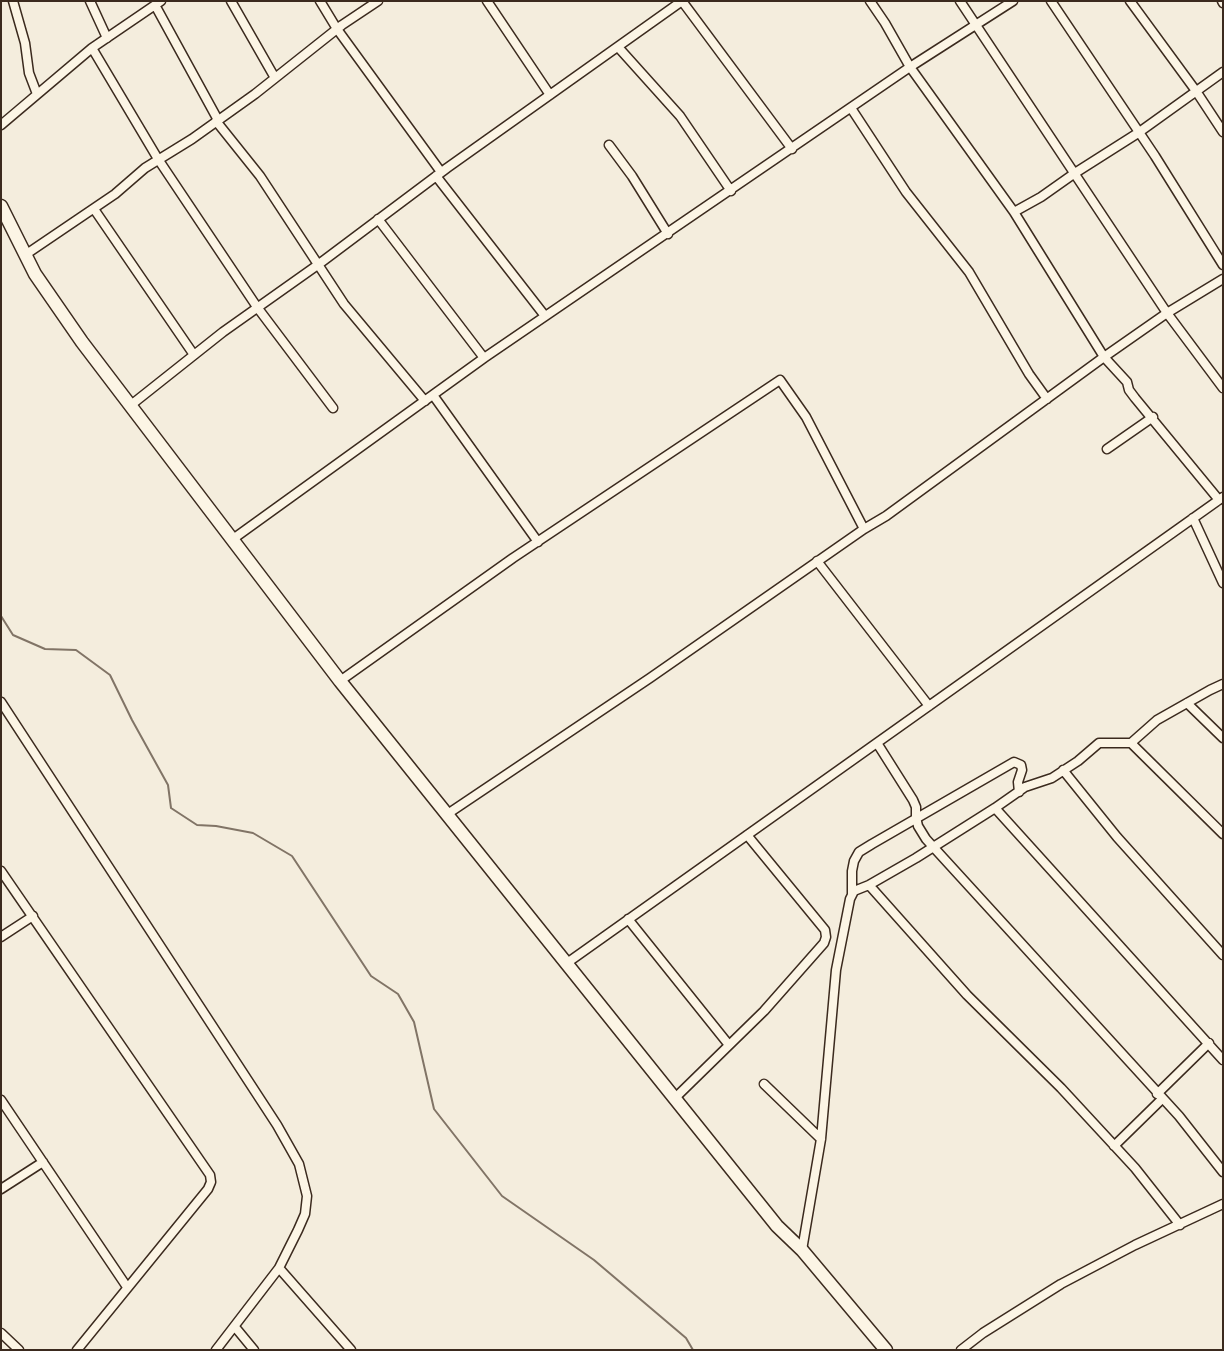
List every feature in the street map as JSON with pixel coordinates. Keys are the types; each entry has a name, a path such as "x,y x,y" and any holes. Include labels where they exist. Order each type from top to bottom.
{"street":[{"path":"13,1 25,43 29,73 37,94"},
{"path":"90,1 107,38"},
{"path":"231,1 275,78"},
{"path":"320,1 337,29 439,174 545,316"},
{"path":"26,255 94,209 158,159 217,120 275,78 337,29 378,1"},
{"path":"487,1 550,95"},
{"path":"131,405 257,307 319,264 439,174 618,47 672,4 682,1 792,149"},
{"path":"567,963 1221,498 1129,390 1127,382 1104,357 1014,212 910,67 885,23 870,1"},
{"path":"960,1 1167,313 1223,388"},
{"path":"233,539 484,358 731,191 910,67 1013,1"},
{"path":"1051,1 1138,133 1159,162 1223,265"},
{"path":"1130,1 1196,91 1223,132"},
{"path":"1,125 92,48 158,3 217,120 260,176 344,304 425,401"},
{"path":"618,47 680,116 731,191"},
{"path":"92,48 158,159 257,307 333,408"},
{"path":"1014,212 1042,197 1075,173 1138,133 1223,72"},
{"path":"851,108 906,192 969,272 1029,374 1047,399"},
{"path":"609,145 632,176 668,234"},
{"path":"1,206 36,274 82,342 340,681 777,1226 802,1250 886,1350"},
{"path":"94,209 194,355"},
{"path":"378,219 484,358"},
{"path":"446,815 650,678 864,529 886,516 1104,357 1167,313 1223,279"},
{"path":"340,681 538,542 780,380 806,418 864,529"},
{"path":"433,395 538,542"},
{"path":"1107,449 1152,417"},
{"path":"1193,518 1223,583"},
{"path":"817,562 929,706"},
{"path":"852,894 995,808 1025,787 1052,778 1078,761 1099,743 1131,743 1157,720 1223,684"},
{"path":"1,702 277,1125 300,1164 307,1196 305,1214 279,1268 216,1350"},
{"path":"1187,703 1223,738"},
{"path":"877,743 913,800 916,807 916,817 926,839 1178,1116 1223,1172"},
{"path":"1131,743 1223,834"},
{"path":"802,1250 821,1139 836,970 852,894 852,871 854,861 859,852 916,817 974,786 1014,762 1021,765 1022,770 1018,782 1019,792"},
{"path":"1063,770 1117,837 1223,955"},
{"path":"995,808 1223,1060"},
{"path":"675,1098 764,1011 824,943 826,937 825,930 747,835"},
{"path":"1,871 210,1175 211,1182 208,1189 77,1350"},
{"path":"869,885 967,995 1061,1088 1134,1168 1180,1225"},
{"path":"1,937 33,916"},
{"path":"628,920 729,1045"},
{"path":"1114,1146 1209,1043"},
{"path":"764,1084 821,1139"},
{"path":"1,1100 127,1287"},
{"path":"1,1189 43,1162"},
{"path":"961,1350 983,1333 1061,1284 1135,1245 1223,1204"},
{"path":"279,1268 351,1350"},
{"path":"235,1327 254,1350"},
{"path":"1,1333 19,1350"}],"waterway":[{"path":"1,616 13,635 45,649 76,650 110,675 132,720 168,785 171,808 197,825 216,826 253,833 292,856 371,976 398,994 414,1022 434,1109 502,1196 594,1260 686,1338 693,1350"}]}
